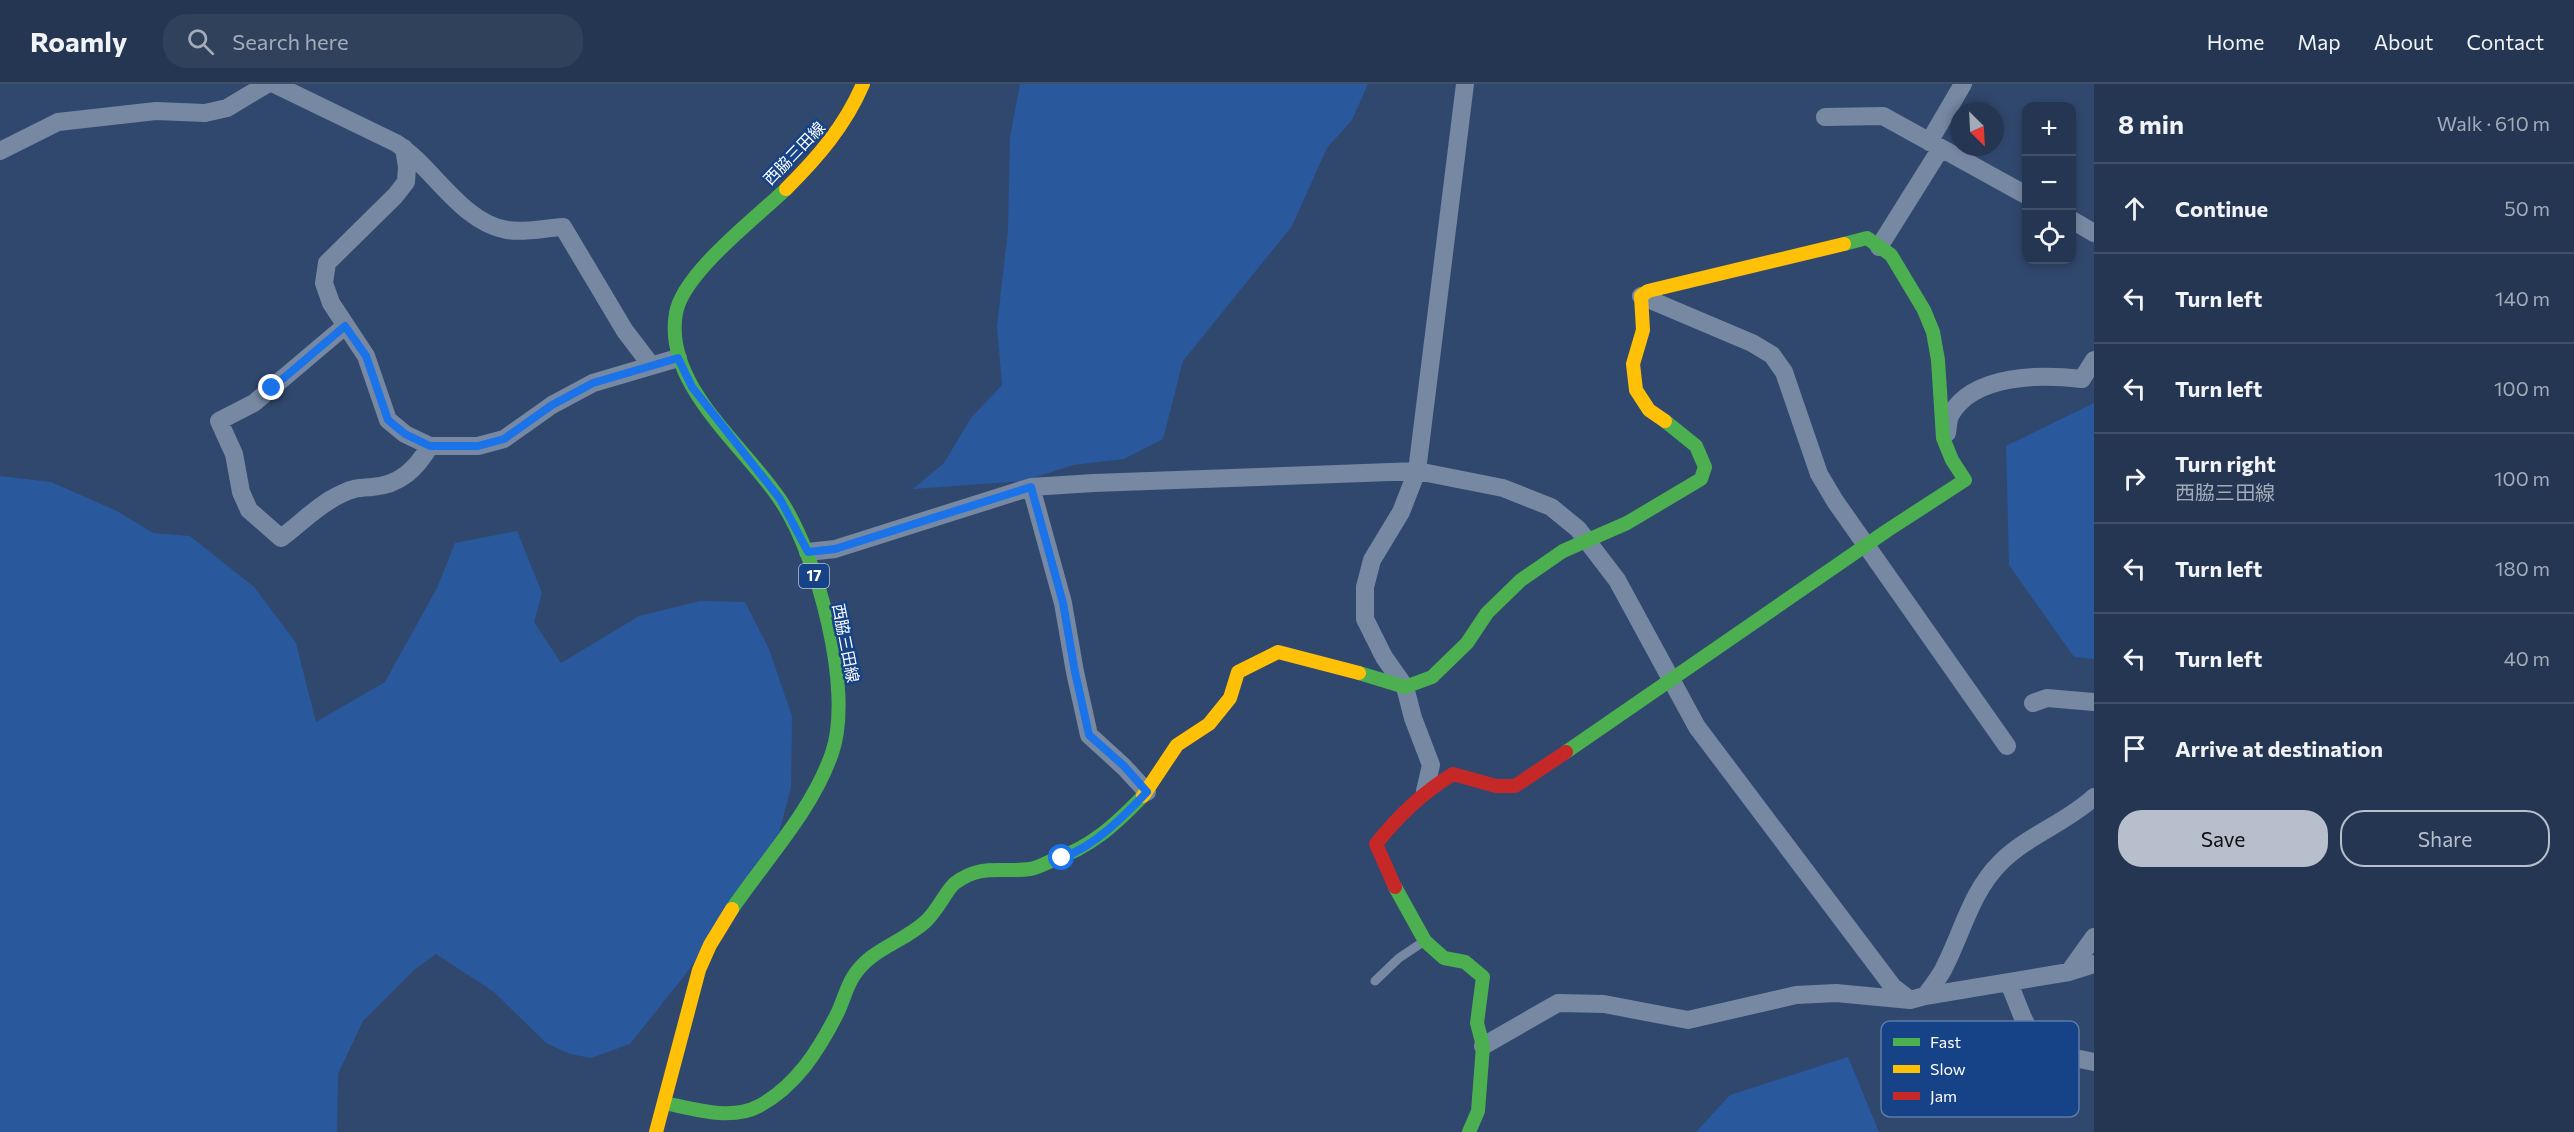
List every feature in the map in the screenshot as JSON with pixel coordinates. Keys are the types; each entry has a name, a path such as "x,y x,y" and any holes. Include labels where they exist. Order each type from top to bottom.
{"street":[{"path":"1,149 58,122 156,111 205,113 228,108 267,84"},
{"path":"274,84 404,148 477,218 507,230 563,227 625,331 651,365"},
{"name":"西脇三田線","path":"656,1132 701,963 718,932 806,805 825,772 834,748 839,723 837,684 821,601 808,552 780,499 692,387 678,358 674,339 676,313 686,289 711,260 822,152 845,123 863,84"},
{"path":"1425,791 1431,765 1413,718 1405,687 1384,657 1365,619 1365,587 1372,560 1401,512 1417,471 1465,84"},
{"path":"1879,247 1935,145 1963,84"},
{"path":"1825,117 1883,116 2022,193"},
{"path":"404,148 407,167 406,182 327,263 324,283 331,303 366,356 388,420 405,434 430,446 478,446 504,439 552,405 593,383 678,358"},
{"path":"2076,222 2094,232"},
{"path":"1469,1132 1478,1111 1483,1046 1478,1023 1483,977 1465,963 1444,958 1425,941 1394,886 1376,844 1398,815 1425,791 1453,774 1496,786 1515,786 1965,480 1943,438 1938,360 1933,333 1923,310 1891,255 1867,238 1648,291 1641,296"},
{"path":"665,1103 711,1113 728,1113 756,1108 778,1094 811,1061 838,1013 853,977 867,959 925,923 942,904 953,884 968,875 985,869 1030,869 1077,852 1118,822 1147,792 1177,745 1209,724 1230,698 1238,672 1256,661 1278,652 1405,687 1432,677 1467,643 1487,613 1521,580 1563,552 1627,523 1701,479 1706,467 1696,446 1679,430 1649,410 1636,390 1633,364 1643,330 1641,296"},
{"path":"1641,296 1752,343 1772,355 1784,372 1819,474 1835,501 2007,746"},
{"path":"345,326 254,403 219,421 234,454 241,492 249,510 281,538 338,495 356,487 373,487 404,477 418,465 430,446"},
{"path":"1949,453 1947,436 1951,415 1971,394 2005,380 2042,376 2082,379 2094,360"},
{"path":"808,552 835,549 1031,487 1242,476 1417,471 1503,488 1551,507 1578,529 1617,580 1670,681 1710,745 1893,987 1917,998"},
{"path":"1031,487 1063,603 1089,735 1124,766 1147,792"},
{"path":"2033,703 2047,698 2094,702"},
{"path":"1917,998 1943,970 1974,900 2000,862 2079,810 2094,796"},
{"path":"2069,972 2094,937"},
{"path":"1483,1046 1558,1003 1604,1004 1688,1020 1796,995 1836,993 1917,998 2069,972 2094,964"},
{"path":"2009,983 2025,1021"},
{"path":"2079,1059 2094,1062"}],"lane":[{"path":"1375,981 1399,958 1425,941"}],"shaded area":[{"path":"1020,84 1368,84 1352,120 1327,148 1292,226 1183,361 1163,439 1124,459 1073,465 1024,481 913,489 944,463 971,418 1002,385 997,326 1008,230 1010,137"},
{"path":"2094,403 2094,659 2074,657 2009,565 2006,446"},
{"path":"0,476 51,482 117,511 153,533 190,536 254,587 296,643 316,722 385,682 437,588 455,543 517,531 542,593 534,622 561,663 639,616 700,601 745,602 769,649 792,716 791,787 777,841 685,975 630,1044 591,1058 570,1054 546,1043 494,992 436,954 414,970 363,1021 338,1074 337,1132 0,1132"},
{"path":"1848,1057 1879,1132 1696,1132 1730,1095"}],"traffic: fast":[{"path":"732,909 801,815 832,753 838,726 835,660 819,588 794,525 766,480 710,413 694,390 682,365 675,339 676,313 682,297 706,264 786,189"},
{"path":"1566,752 1888,530 1965,480 1952,460 1943,438 1938,360 1933,332 1924,310 1891,255 1867,238 1844,244"},
{"path":"1359,673 1405,687 1432,677 1467,643 1487,613 1521,580 1563,551 1627,523 1701,479 1705,467 1696,446 1665,421"},
{"path":"665,1103 700,1111 737,1113 759,1106 772,1098 795,1078 814,1054 860,967 877,953 925,922 955,883 983,871 1038,867 1078,849 1122,817 1143,796"},
{"path":"1395,887 1425,941 1444,958 1465,962 1483,977 1477,1023 1483,1046 1478,1111 1469,1132"}],"traffic: slow":[{"path":"786,189 830,140 848,114 863,84"},
{"path":"1665,421 1649,410 1636,390 1633,364 1643,330 1641,296 1648,291 1844,244"},
{"path":"1143,796 1177,745 1209,724 1230,698 1238,672 1278,652 1359,673"},
{"path":"656,1132 699,970 710,945 732,909"}],"traffic: jam":[{"path":"1395,887 1376,844 1393,824 1431,789 1453,774 1496,786 1515,786 1566,752"}],"route":[{"path":"272,388 345,326 366,356 388,420 405,434 430,446 478,446 504,439 552,405 593,383 678,358 692,387 780,499 808,552 835,549 1031,487 1063,603 1089,735 1124,766 1147,792 1118,822 1077,852 1062,858"}]}
